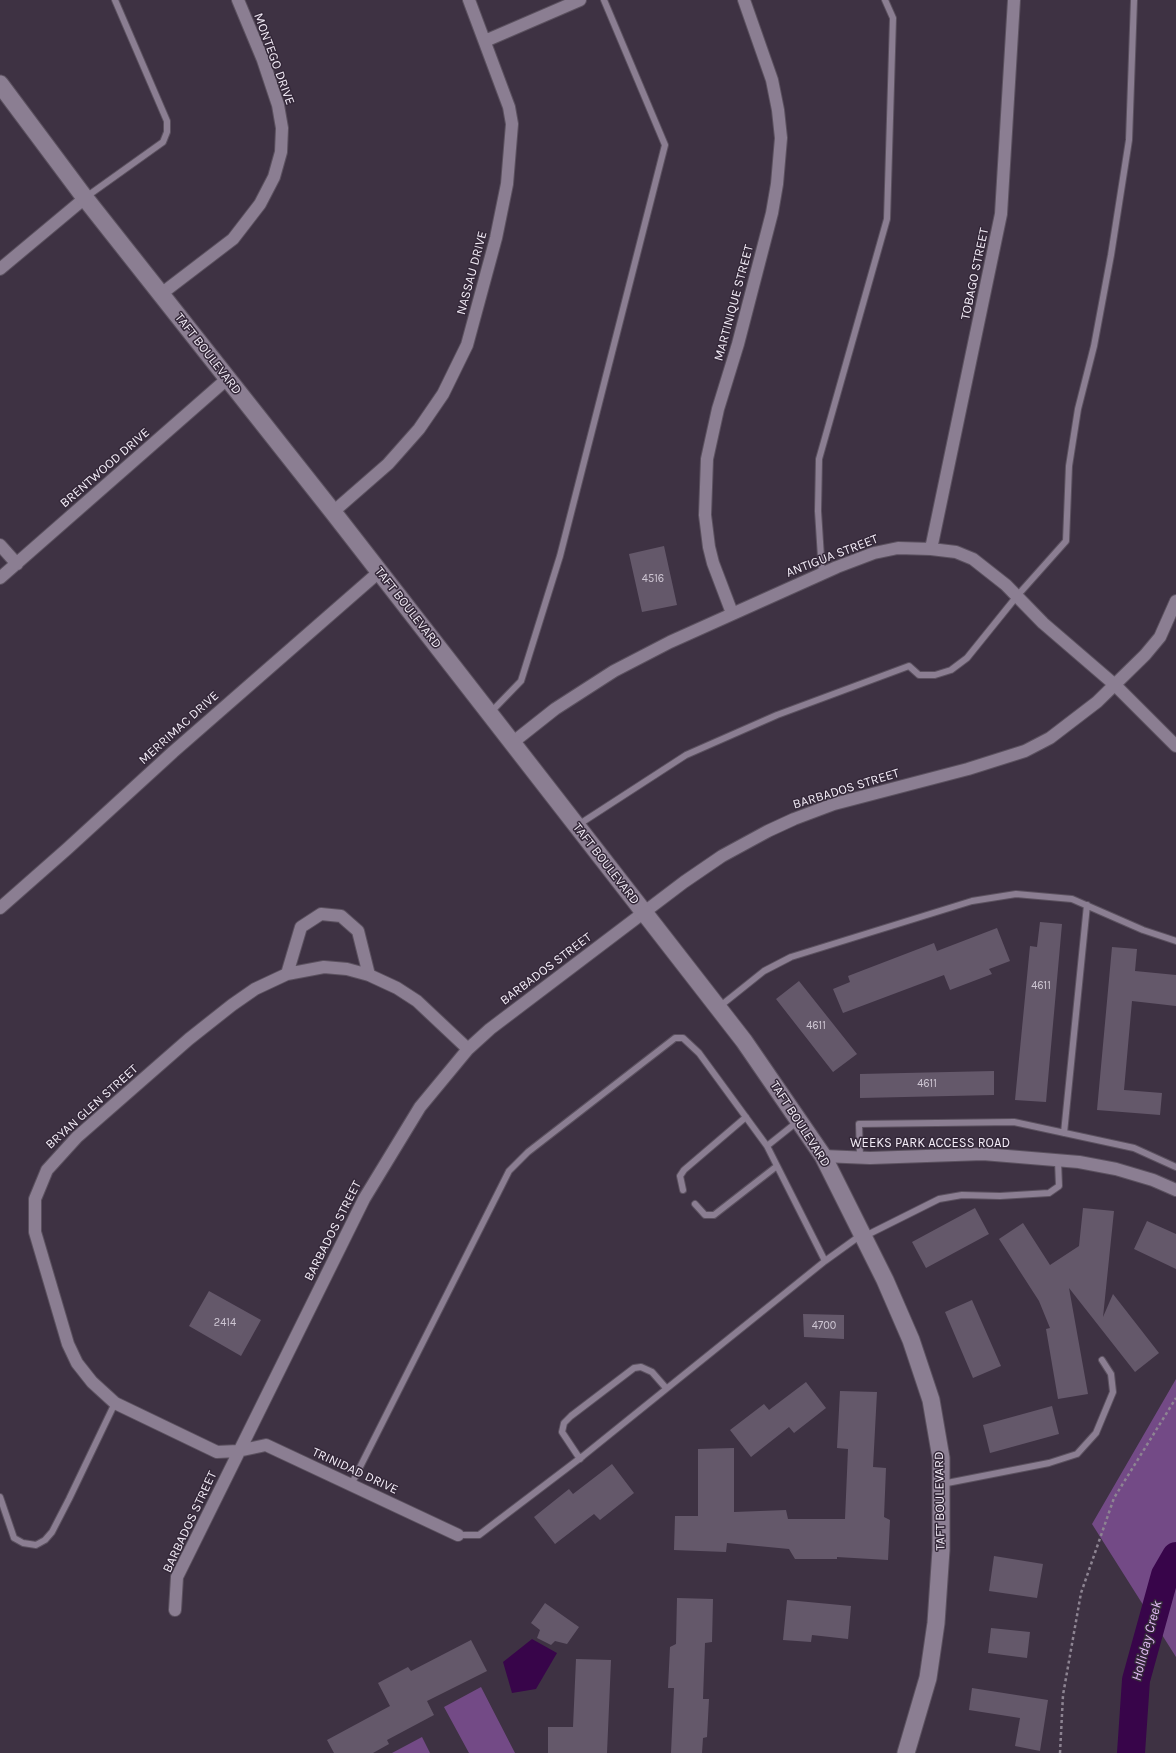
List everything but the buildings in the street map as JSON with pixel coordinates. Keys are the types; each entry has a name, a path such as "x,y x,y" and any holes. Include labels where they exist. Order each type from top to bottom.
{"street":[{"name":"MONTEGO DRIVE","path":"161,294 233,239 260,204 274,177 281,152 282,128 278,105 263,60 238,0"},
{"name":"NASSAU DRIVE","path":"333,512 388,464 419,430 443,394 467,345 496,238 508,184 512,124 509,108 469,0"},
{"path":"485,41 580,0"},
{"name":"MARTINIQUE STREET","path":"732,613 713,563 709,547 706,515 707,458 718,409 738,344 772,213 777,184 781,138 778,110 772,80 744,0"},
{"name":"TOBAGO STREET","path":"931,549 1001,214 1014,0"},
{"name":"TAFT BOULEVARD","path":"2,91 380,572 744,1041 800,1120 823,1156 885,1280 911,1340 931,1400 940,1458 941,1550 936,1623 928,1678 906,1753"},
{"path":"0,269 85,198"},
{"name":"BRENTWOOD DRIVE","path":"0,578 227,379"},
{"path":"0,545 17,564"},
{"name":"ANTIGUA STREET","path":"512,743 555,709 614,671 670,642 822,573 880,552 898,548 931,549 956,552 973,559 992,573 1043,622 1115,685 1176,746"},
{"name":"MERRIMAC DRIVE","path":"0,908 179,747 380,572"},
{"name":"BARBADOS STREET","path":"175,1610 178,1577 238,1451 364,1199 420,1107 468,1049 490,1029 684,882 722,856 794,818 834,804 968,769 1025,751 1050,738 1097,702 1145,656 1160,636 1176,601"},
{"path":"287,974 301,927 321,914 341,916 358,931 369,975"},
{"name":"BRYAN GLEN STREET","path":"238,1451 217,1452 115,1403 92,1382 77,1363 68,1344 35,1232 35,1199 47,1170 58,1155 190,1039 255,989 287,974 324,967 347,969 369,975 398,988 417,1001 468,1049"},
{"name":"WEEKS PARK ACCESS ROAD","path":"823,1156 860,1157 983,1154 1079,1162 1116,1169 1153,1180 1176,1190"},
{"name":"TRINIDAD DRIVE","path":"238,1451 266,1445 458,1535"}],"lane":[{"path":"85,198 163,142 167,132 167,120 115,0"},
{"path":"490,714 521,680 560,556 665,145 604,0"},
{"path":"822,573 818,511 819,459 887,219 893,18 885,0"},
{"path":"577,826 686,755 777,714 910,666 919,675 935,675 951,670 966,658 1066,540 1069,466 1078,409 1094,346 1107,278 1129,140 1134,0"},
{"path":"718,1008 764,971 791,957 972,901 1016,894 1048,895 1072,899 1143,930 1176,941"},
{"path":"1064,1133 1087,906"},
{"path":"351,1485 509,1171 528,1152 675,1038 683,1038 699,1053 767,1146 825,1261"},
{"path":"683,1190 680,1176 684,1170 746,1117"},
{"path":"767,1146 800,1120"},
{"path":"860,1157 859,1124 1014,1122 1134,1148 1176,1167"},
{"path":"458,1535 479,1535 580,1459 825,1261 863,1236 939,1199 962,1195 1000,1196 1049,1193 1060,1186 1058,1161"},
{"path":"695,1204 705,1215 714,1215 777,1166"},
{"path":"941,1485 1049,1463 1077,1454 1096,1433 1113,1392 1111,1374 1102,1360"},
{"path":"580,1459 562,1432 564,1424 570,1416 634,1368 641,1367 652,1372 666,1388"},
{"path":"0,1497 14,1538 23,1543 36,1545 45,1540 52,1532 69,1499 115,1403"}],"path":[{"path":"1060,1753 1063,1695 1081,1592 1114,1498 1176,1398"}],"shaded area":[{"path":"1176,1379 1176,1657 1092,1524"},
{"path":"532,1639 557,1653 536,1689 512,1693 503,1662"},
{"path":"481,1687 515,1753 469,1753 444,1707"},
{"path":"422,1737 430,1753 392,1753"}],"waterway":[{"name":"Holliday Creek","path":"1131,1753 1136,1680 1165,1575 1176,1556"}]}
